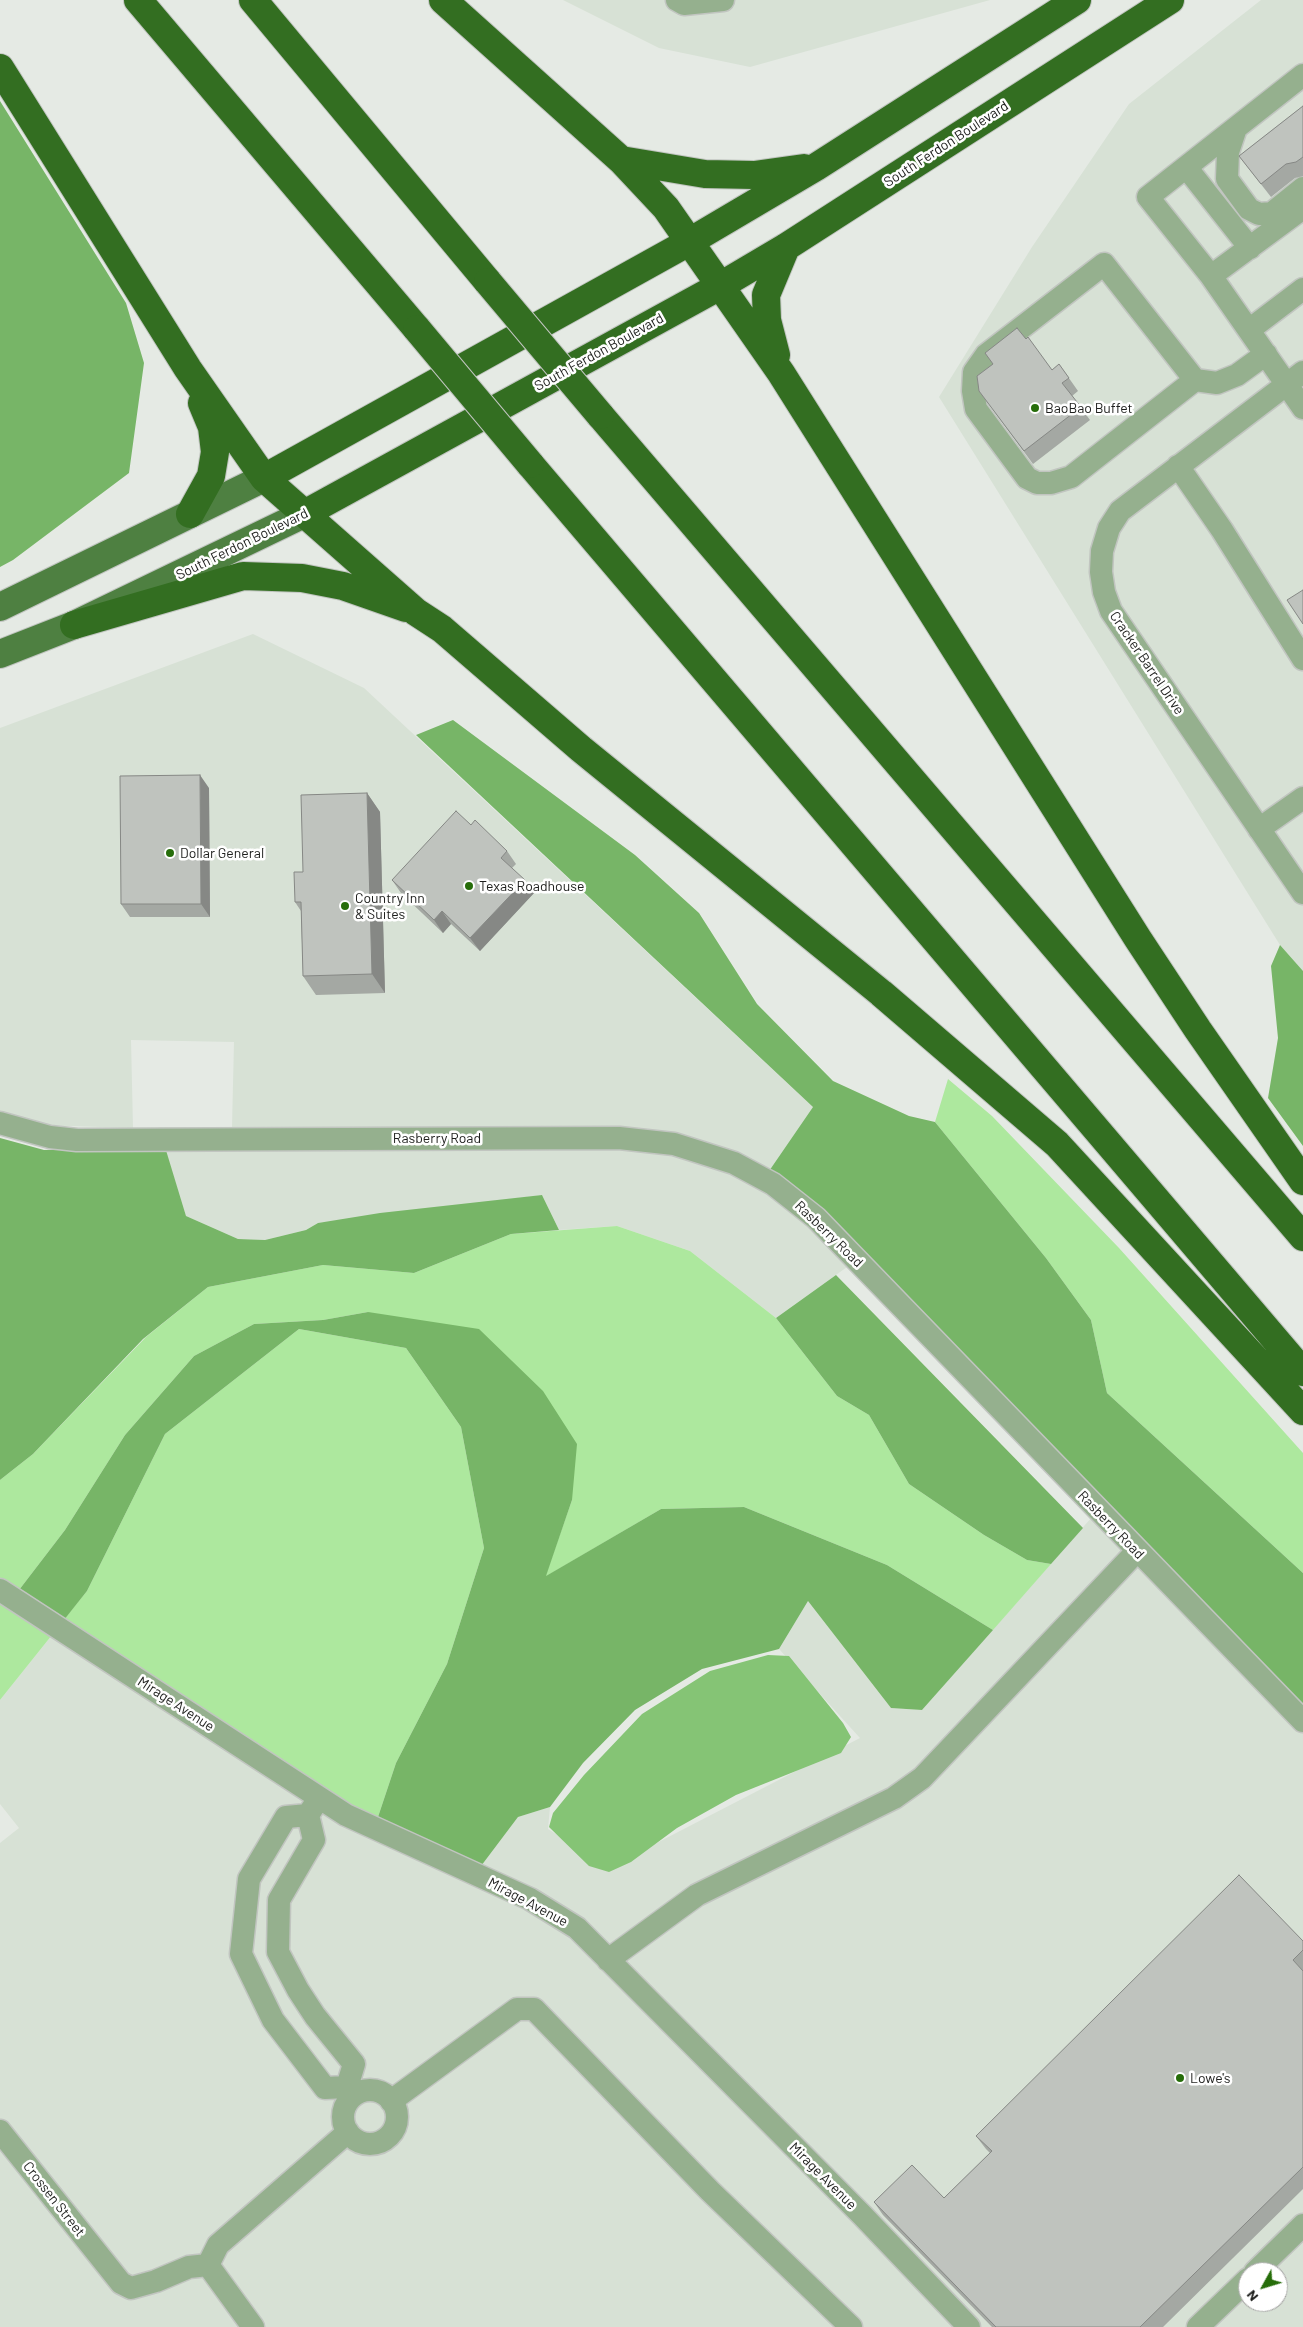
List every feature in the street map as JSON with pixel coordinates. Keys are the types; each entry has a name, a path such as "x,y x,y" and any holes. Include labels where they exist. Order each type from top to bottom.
{"highway":[{"path":"138,0 530,464 1303,1372"},
{"path":"253,0 600,416 1303,1237"},
{"path":"443,0 621,160 666,208 781,373 1138,939 1213,1053 1303,1181"},
{"path":"264,478 689,242 816,167 1077,0"},
{"name":"South Ferdon Boulevard","path":"306,513 720,286 786,247 1170,0"},
{"path":"0,68 188,369 264,478 306,513 416,612 442,629 581,749 881,993 1057,1144 1303,1411"},
{"path":"621,160 705,174 754,175 816,167"},
{"path":"781,373 767,320 766,295 786,247"},
{"path":"188,369 212,427 215,452 211,476 190,514"},
{"path":"74,624 243,576 302,578 335,585 416,612"}],"main road":[{"path":"0,607 264,478"},
{"name":"South Ferdon Boulevard","path":"0,654 74,624 306,513"}],"street":[{"path":"683,1 723,0"},
{"path":"1303,75 1148,197 1211,276 1266,354 1295,378 1303,408"},
{"path":"1236,128 1228,152 1227,179 1249,209 1260,214 1272,213 1303,188"},
{"path":"1186,167 1250,248"},
{"path":"1211,276 1303,208"},
{"path":"1195,380 1070,477 1051,483 1037,483 1027,478 976,409 972,391 974,372 986,355 1104,264 1195,380 1217,383 1237,375 1266,354"},
{"path":"1250,330 1303,289"},
{"name":"Cracker Barrel Drive","path":"1295,378 1120,511 1109,528 1102,551 1101,572 1104,592 1111,611 1303,894"},
{"path":"1178,466 1222,530 1303,659"},
{"path":"1259,829 1303,798"},
{"name":"Rasberry Road","path":"0,1123 34,1133 77,1140 619,1138 674,1144 725,1159 773,1184 816,1218 1303,1721"},
{"path":"608,1960 697,1895 894,1798 922,1778 1137,1551"},
{"name":"Mirage Avenue","path":"0,1590 314,1807 346,1815 530,1900 577,1928 863,2216 969,2327"},
{"path":"314,1807 286,1817 248,1879 241,1954 273,2020 325,2088 350,2091 375,2090 392,2101 397,2119 389,2136 372,2144 363,2143 348,2132 343,2115 350,2091 354,2064 298,1990 278,1952 279,1900 314,1840 314,1807"},
{"path":"244,1920 279,1921"},
{"path":"392,2101 516,2009 534,2009 710,2191 851,2327"},
{"path":"303,2057 330,2034"},
{"name":"Crossen Street","path":"0,2131 107,2267 128,2288 156,2281 189,2267 208,2265"},
{"path":"253,2327 208,2265 218,2245 348,2132"},
{"path":"1265,2262 1303,2225"},
{"path":"1198,2327 1238,2289"}],"shaded area":[{"path":"563,0 990,0 750,67 659,48"},
{"path":"1261,0 1303,0 1303,971 1280,945 939,397 1032,247 1129,104"},
{"path":"0,101 126,303 144,363 129,473 13,560 0,567"},
{"path":"253,634 364,688 813,1107 767,1174 854,1262 776,1318 690,1251 617,1226 559,1230 542,1195 318,1223 306,1230 265,1240 238,1239 186,1216 158,1127 232,1127 234,1042 131,1040 133,1128 37,1125 0,1114 0,728"},
{"path":"453,720 635,855 699,913 757,1004 833,1081 909,1116 935,1122 1046,1258 1091,1320 1107,1393 1303,1573 1303,1708 767,1174 813,1107 416,735"},
{"path":"1280,945 1303,971 1303,1146 1268,1098 1278,1038 1271,966"},
{"path":"948,1079 992,1116 1119,1248 1303,1453 1303,1573 1107,1393 1091,1320 1046,1258 935,1122"},
{"path":"0,1138 44,1150 165,1147 186,1216 238,1239 265,1240 306,1230 318,1223 380,1213 542,1195 559,1230 511,1234 414,1273 323,1265 208,1287 143,1339 33,1454 0,1480"},
{"path":"617,1226 690,1251 776,1318 837,1396 869,1415 909,1484 984,1535 1027,1560 1051,1564 993,1630 887,1565 744,1507 661,1509 545,1577 572,1500 368,1312 323,1320 254,1324 194,1356 125,1435 65,1530 6,1607 52,1634 87,1591 165,1434 299,1329 406,1348 461,1427 484,1548 447,1664 396,1763 372,1835 52,1635 0,1700 0,1480 33,1454 146,1337 208,1287 323,1265 414,1273 511,1234"},
{"path":"836,1275 1083,1528 1051,1564 1027,1560 984,1535 909,1484 869,1415 837,1396 776,1318"},
{"path":"368,1312 479,1329 543,1391 577,1444 572,1500 546,1576 661,1509 744,1507 887,1565 993,1630 922,1710 891,1708 808,1601 779,1649 702,1669 635,1710 583,1763 550,1807 518,1817 469,1882 450,1875 372,1835 396,1763 447,1664 484,1548 461,1427 406,1348 299,1329 165,1434 87,1591 52,1635 6,1607 65,1530 125,1435 194,1356 254,1324 323,1320"},
{"path":"1092,1517 1303,1708 1303,2327 0,2327 0,1843 19,1828 0,1804 0,1700 52,1635 372,1835 450,1875 469,1882 518,1817 550,1807 548,1829 593,1857 618,1863 860,1738 779,1649 808,1601 891,1708 922,1710"},
{"path":"768,1655 789,1656 843,1723 851,1737 841,1753 736,1795 677,1828 631,1862 609,1872 589,1866 549,1827 553,1813 584,1775 642,1714 710,1671"}],"building":[{"path":"1303,106 1303,157 1296,162 1286,164 1261,184 1239,156"},
{"name":"BaoBao Buffet","path":"1017,328 1026,339 1028,337 1052,370 1059,364 1069,378 1062,383 1081,407 1024,451 979,391 977,376 993,364 985,353"},
{"path":"1303,590 1303,624 1287,600"},
{"name":"Dollar General","path":"200,775 201,904 121,904 120,776"},
{"name":"Country Inn & Suites","path":"367,793 372,974 303,976 301,902 295,902 294,872 303,872 301,795"},
{"name":"Texas Roadhouse","path":"456,811 471,825 475,820 507,851 501,858 525,880 470,938 442,911 434,920 392,880"},
{"name":"Lowe's","path":"1239,1875 1303,1941 1303,1950 1293,1960 1303,1971 1303,2167 1140,2327 996,2327 874,2202 912,2165 944,2198 992,2151 976,2136"}],"place":[{"name":"BaoBao Buffet","path":"1035,408"},
{"name":"Dollar General","path":"170,853"},
{"name":"Texas Roadhouse","path":"469,886"},
{"name":"Country Inn & Suites","path":"345,906"},
{"name":"Lowe's","path":"1180,2078"}]}
